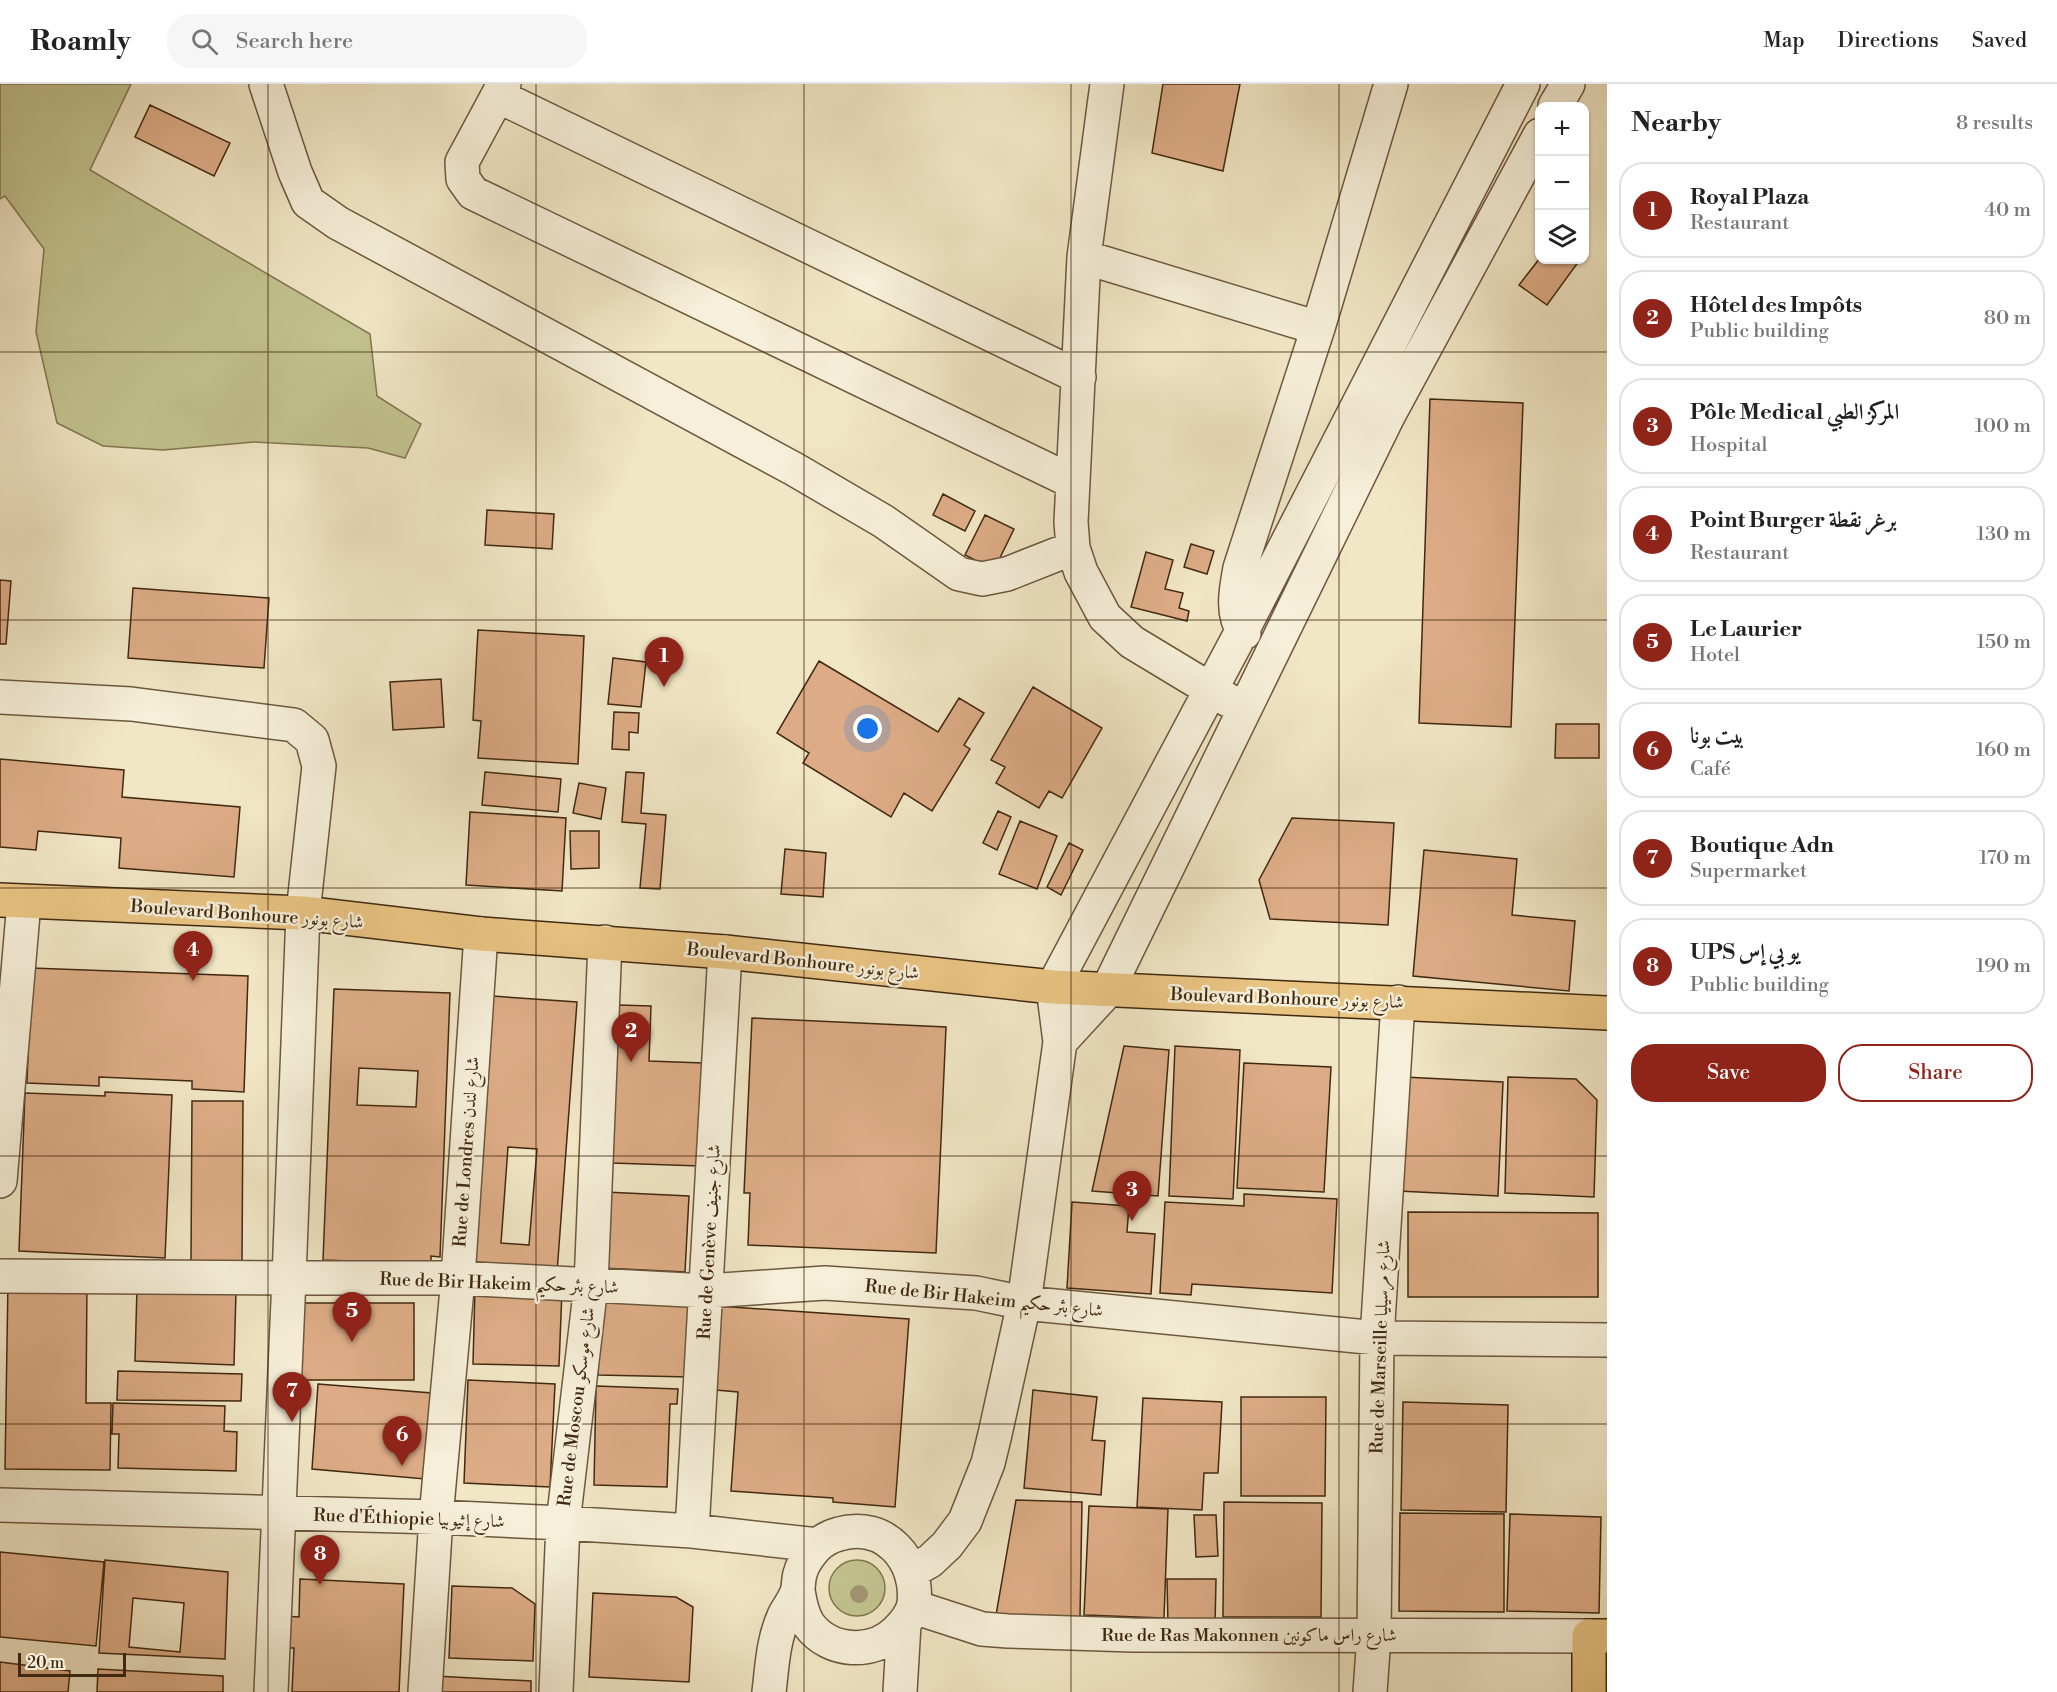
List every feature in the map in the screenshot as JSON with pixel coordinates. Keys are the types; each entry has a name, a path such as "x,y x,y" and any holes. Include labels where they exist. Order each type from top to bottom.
{"main road":[{"name":"Boulevard Bonhoure شارع بونور","path":"12,901 303,913 481,934 725,952 1107,991 1398,1002 1607,1013"},
{"path":"1588,1692 1598,1636"}],"street":[{"path":"266,84 295,172 308,202 338,223 794,469 883,521 959,574 982,579 1007,574 1074,548"},
{"path":"1107,84 1084,257 1071,522 1074,548 1081,572 1105,617 1132,642 1244,710"},
{"path":"1269,659 1242,631 1237,619 1235,601 1240,568 1318,328 1391,84"},
{"path":"912,1571 930,1561 947,1545 965,1521 988,1463 1024,1303 1060,1042 1053,987 1242,631 1523,84"},
{"path":"1557,102 1568,84"},
{"path":"1073,482 473,193 463,180 462,162 501,90 1079,376"},
{"path":"1060,1042 1107,991 1387,418 1535,142"},
{"path":"1084,257 1318,328"},
{"path":"0,697 131,704 294,725 312,740 319,766 303,913 290,1278 271,1692"},
{"path":"0,1181 12,901"},
{"name":"Rue de Londres شارع لندن","path":"425,1692 436,1517 458,1278 481,934"},
{"name":"Rue de Moscou شارع موسكو","path":"556,1692 563,1523 591,1286 605,942"},
{"name":"Rue de Genève شارع جنيف","path":"692,1531 725,952"},
{"name":"Rue de Marseille شارع مرسيليا","path":"1370,1692 1374,1636 1377,1338 1398,1002"},
{"name":"Rue de Bir Hakeim شارع بئر حكيم","path":"0,1276 458,1278 706,1291 825,1283 976,1293 1024,1303 1377,1338 1607,1340"},
{"name":"Rue d'Éthiopie شارع إثيوبيا","path":"0,1505 436,1517 563,1523 692,1531 818,1545"},
{"path":"900,1692 909,1615 915,1586 912,1571 899,1551 884,1538 866,1532 849,1531 833,1536 818,1545 807,1558 800,1574 798,1591 801,1609 809,1625 822,1638 839,1646 856,1648 874,1646 891,1637 909,1615"},
{"path":"769,1692 774,1650 783,1618 798,1591"},
{"name":"Rue de Ras Makonnen شارع راس ماكونين","path":"909,1615 982,1629 1133,1635 1598,1636"}],"green space":[{"path":"0,84 131,84 90,170 370,334 377,396 421,424 405,458 368,448 254,442 163,450 103,446 57,423 36,332 44,249 5,196 0,199"},
{"path":"851,1560 863,1560 873,1564 881,1572 885,1588 881,1604 873,1612 863,1616 851,1616 841,1612 833,1604 829,1594 829,1582 833,1572 841,1564"}],"building":[{"path":"1163,84 1240,84 1223,171 1152,153"},
{"path":"150,105 230,143 214,176 135,137"},
{"path":"1535,264 1577,264 1547,305 1519,285"},
{"path":"1430,399 1523,403 1511,727 1419,723"},
{"path":"943,494 975,511 965,531 933,515"},
{"path":"487,510 554,514 552,549 485,545"},
{"path":"985,515 1014,529 994,570 965,555"},
{"path":"1191,544 1214,551 1207,574 1184,567"},
{"path":"1146,552 1173,560 1165,589 1183,593 1179,608 1189,611 1187,621 1131,607"},
{"path":"0,580 11,581 6,644 0,644"},
{"path":"133,588 269,598 264,668 128,658"},
{"path":"478,630 584,636 578,764 478,758 481,721 473,720"},
{"path":"613,658 646,662 641,707 608,704"},
{"path":"819,661 938,732 959,698 984,713 964,745 970,749 932,811 904,793 891,817 803,763 809,753 777,733"},
{"path":"441,679 444,727 393,730 390,682"},
{"path":"1033,687 1102,728 1062,798 1049,791 1039,808 996,783 1005,767 991,760"},
{"path":"614,712 639,713 638,733 629,732 629,750 612,749"},
{"path":"1556,724 1599,724 1599,758 1555,758"},
{"path":"0,759 124,770 122,797 240,807 234,877 119,868 121,838 38,831 36,850 0,847"},
{"path":"485,772 561,779 558,812 482,805"},
{"path":"626,772 644,773 641,813 666,815 660,889 640,888 646,824 622,822"},
{"path":"579,783 606,788 601,819 573,813"},
{"path":"998,811 1011,817 997,850 983,843"},
{"path":"470,812 566,818 562,891 466,885"},
{"path":"1292,818 1394,823 1388,925 1270,919 1259,880"},
{"path":"1020,821 1057,836 1037,889 999,874"},
{"path":"570,831 599,831 599,868 571,869"},
{"path":"1069,843 1083,850 1061,895 1047,887"},
{"path":"785,849 826,853 823,897 781,894"},
{"path":"1424,850 1517,859 1512,915 1575,921 1569,991 1413,976"},
{"path":"31,968 248,976 244,1092 192,1089 192,1081 99,1077 99,1086 27,1083"},
{"path":"334,989 450,993 440,1257 431,1256 431,1264 323,1260","holes":["359,1068 418,1071 416,1107 357,1105"]},
{"path":"492,996 577,1002 557,1273 472,1267","holes":["508,1147 537,1149 529,1245 501,1243"]},
{"path":"618,1005 651,1006 649,1061 703,1063 700,1166 612,1163"},
{"path":"752,1018 946,1027 936,1253 748,1245 750,1193 744,1193"},
{"path":"1124,1046 1169,1050 1158,1196 1092,1191"},
{"path":"1175,1046 1240,1050 1233,1199 1169,1196"},
{"path":"1244,1063 1331,1067 1324,1192 1237,1188"},
{"path":"1404,1077 1503,1082 1498,1196 1399,1191"},
{"path":"1508,1077 1576,1079 1597,1100 1594,1197 1505,1193"},
{"path":"105,1092 172,1095 165,1258 19,1251 25,1093 105,1096"},
{"path":"192,1101 243,1101 242,1262 191,1261"},
{"path":"605,1192 689,1196 685,1272 602,1268"},
{"path":"1244,1194 1337,1199 1332,1293 1192,1284 1191,1295 1160,1293 1165,1202 1244,1206"},
{"path":"1072,1202 1129,1206 1127,1232 1155,1234 1151,1294 1067,1288"},
{"path":"1408,1212 1598,1213 1598,1297 1408,1297"},
{"path":"8,1281 87,1282 86,1403 111,1403 110,1470 5,1469"},
{"path":"137,1287 236,1291 234,1365 135,1361"},
{"path":"475,1287 562,1290 559,1366 473,1364"},
{"path":"599,1297 691,1298 690,1377 598,1375"},
{"path":"291,1303 414,1303 414,1380 290,1380"},
{"path":"717,1306 909,1319 895,1507 833,1502 833,1498 731,1491 738,1392 716,1390"},
{"path":"118,1371 242,1374 241,1401 117,1400"},
{"path":"468,1380 555,1384 550,1487 464,1483"},
{"path":"318,1384 432,1393 425,1479 312,1469"},
{"path":"596,1386 678,1389 677,1404 670,1404 667,1487 594,1485"},
{"path":"1033,1390 1097,1397 1092,1440 1105,1441 1101,1495 1024,1488"},
{"path":"1241,1397 1326,1397 1325,1496 1241,1496"},
{"path":"1143,1398 1222,1402 1218,1473 1204,1473 1202,1510 1137,1507"},
{"path":"1403,1402 1508,1405 1506,1512 1401,1510"},
{"path":"113,1403 225,1406 224,1431 237,1432 236,1471 118,1468 119,1434 112,1434"},
{"path":"1016,1500 1082,1502 1080,1617 996,1615"},
{"path":"1224,1502 1322,1503 1321,1617 1223,1617"},
{"path":"1089,1506 1168,1509 1164,1618 1084,1615"},
{"path":"1400,1513 1504,1514 1504,1612 1399,1611"},
{"path":"1510,1514 1601,1517 1599,1613 1507,1611"},
{"path":"1194,1515 1216,1515 1218,1556 1196,1557"},
{"path":"0,1552 104,1562 96,1646 0,1637"},
{"path":"105,1560 228,1572 225,1659 99,1653","holes":["133,1598 184,1603 180,1652 129,1647"]},
{"path":"300,1579 404,1584 399,1692 292,1692 294,1648 283,1648 284,1616 299,1617"},
{"path":"1167,1579 1216,1579 1215,1626 1168,1626"},
{"path":"452,1586 512,1588 535,1604 533,1661 449,1658"},
{"path":"593,1593 676,1597 693,1607 689,1682 589,1677"},
{"path":"0,1662 70,1671 68,1692 0,1692"},
{"path":"98,1669 223,1676 223,1692 97,1692"},
{"path":"435,1676 531,1681 531,1692 435,1692"}],"place":[{"name":"Royal Plaza","path":"664,687"},
{"name":"Point Burger برغر نقطة","path":"193,981"},
{"name":"Hôtel des Impôts","path":"631,1062"},
{"name":"Pôle Medical المركز الطبي","path":"1132,1221"},
{"name":"Le Laurier","path":"352,1342"},
{"name":"Boutique Adn","path":"292,1422"},
{"name":"بيت بونا","path":"402,1466"},
{"name":"UPS يو بي إس","path":"320,1585"}]}
